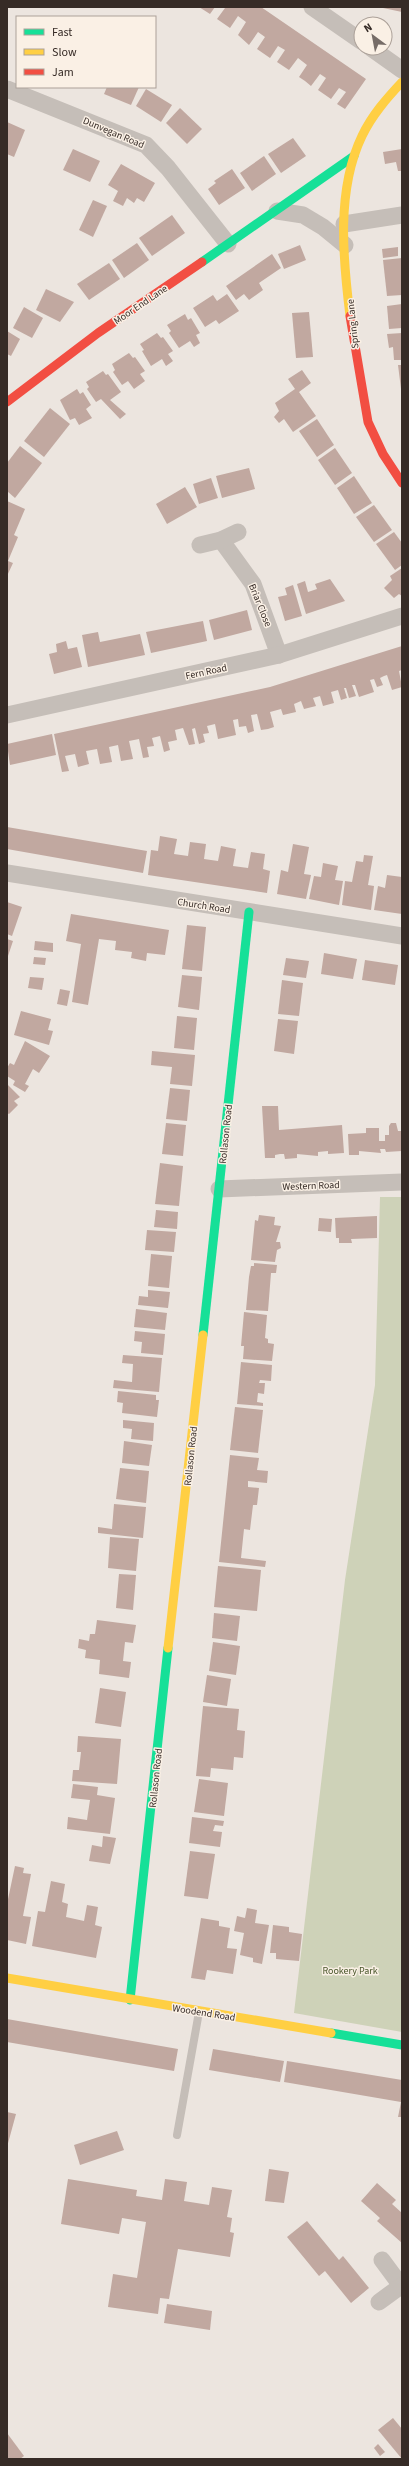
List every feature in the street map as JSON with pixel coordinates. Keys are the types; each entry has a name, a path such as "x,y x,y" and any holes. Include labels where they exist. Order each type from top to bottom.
{"street":[{"path":"312,7 353,35"},
{"path":"382,56 402,70"},
{"path":"354,156 364,129 382,103 402,82"},
{"name":"Dunvegan Road","path":"7,88 146,145 168,168 228,244"},
{"name":"Moor End Lane","path":"7,402 98,333 277,211 354,156"},
{"name":"Spring Lane","path":"354,156 347,184 344,224 353,340 368,421 381,450 402,483"},
{"path":"277,211 304,215 323,227 345,245"},
{"path":"344,224 402,215"},
{"path":"200,545 221,540 238,532"},
{"name":"Briar Close","path":"221,540 253,584 279,655"},
{"name":"Fern Road","path":"7,715 279,655 402,616"},
{"name":"Church Road","path":"7,873 402,936"},
{"name":"Rollason Road","path":"130,2000 249,912"},
{"name":"Western Road","path":"219,1189 402,1182"},
{"name":"Woodend Road","path":"7,1978 402,2045"},
{"path":"379,2302 402,2286 382,2260"}],"lane":[{"path":"177,2135 199,2011"}],"green space":[{"name":"Rookery Park","path":"380,1197 402,1197 402,2032 294,2013 345,1580 375,1385"}],"building":[{"path":"199,7 215,7 210,14"},
{"path":"223,7 261,7 366,79 345,109 337,104 346,92 339,88 331,99 318,90 326,78 320,74 311,86 299,77 307,65 298,58 289,70 277,62 285,50 278,46 270,58 257,49 265,37 258,32 249,45 238,35 246,22 238,16 230,28 217,19 225,8"},
{"path":"402,7 402,12 383,8"},
{"path":"107,88 139,88 131,105 104,94"},
{"path":"146,89 172,105 161,122 136,106"},
{"path":"180,108 202,129 187,144 166,123"},
{"path":"7,122 25,130 14,157 7,154"},
{"path":"293,138 306,156 281,173 268,154"},
{"path":"73,149 100,161 90,182 63,170"},
{"path":"402,149 402,171 398,171 396,162 385,164 383,152"},
{"path":"264,156 276,174 252,191 240,173"},
{"path":"121,164 155,183 144,202 137,198 134,203 127,198 123,206 113,201 118,191 108,185"},
{"path":"232,169 245,188 219,205 208,189 216,183 214,181"},
{"path":"93,200 107,206 93,237 79,230"},
{"path":"172,215 185,233 152,256 139,238"},
{"path":"137,243 149,260 124,278 112,260"},
{"path":"300,245 306,260 284,269 278,254"},
{"path":"398,247 398,256 383,258 382,249"},
{"path":"272,254 281,268 259,283 263,290 249,300 244,294 236,300 226,286"},
{"path":"402,258 402,295 387,296 383,260"},
{"path":"109,263 120,279 89,300 77,284"},
{"path":"46,289 74,302 60,322 36,310"},
{"path":"227,294 239,311 219,324 216,320 205,327 193,308 213,295 217,301"},
{"path":"402,304 402,328 389,329 387,306"},
{"path":"24,307 43,318 32,338 13,328"},
{"path":"309,312 313,357 296,358 292,313"},
{"path":"185,314 188,320 191,318 200,333 196,335 200,343 194,347 190,341 179,348 169,333 171,331 167,325"},
{"path":"7,331 20,339 11,356 7,354"},
{"path":"157,333 161,338 163,337 173,351 168,354 173,361 166,366 162,359 151,366 142,351 144,350 140,344"},
{"path":"402,333 402,360 394,360 393,347 389,348 387,334"},
{"path":"129,353 133,358 135,357 145,371 140,374 145,381 134,389 128,381 122,385 113,372 115,370 112,364"},
{"path":"398,365 402,365 401,389"},
{"path":"302,370 311,383 299,392 316,416 293,432 284,419 279,423 274,417 279,411 275,403 295,389 288,379"},
{"path":"103,371 106,375 108,374 121,392 110,400 126,414 120,419 101,399 96,402 87,389 89,387 86,382"},
{"path":"77,389 80,394 83,392 91,405 86,409 92,418 79,425 75,418 70,420 60,400"},
{"path":"50,408 70,424 44,457 24,441"},
{"path":"317,419 334,445 317,457 299,431"},
{"path":"20,446 42,463 15,498 7,491 7,463"},
{"path":"335,448 352,473 335,485 318,460"},
{"path":"249,468 255,489 222,498 216,476"},
{"path":"354,476 372,503 354,514 337,488"},
{"path":"211,478 218,498 199,504 193,484"},
{"path":"185,487 197,507 167,524 156,504"},
{"path":"7,501 25,509 14,535 18,537 8,561 13,563 7,576"},
{"path":"374,505 392,530 374,542 356,517"},
{"path":"394,532 402,543 402,565 395,570 376,544"},
{"path":"402,568 402,596 399,594 394,598 384,588 392,580 390,576"},
{"path":"330,579 345,601 306,614 297,584 305,581 308,592 317,589 315,584"},
{"path":"293,585 302,616 285,621 278,597 287,595 285,588"},
{"path":"247,610 252,630 214,640 209,620"},
{"path":"203,621 207,641 151,653 146,632"},
{"path":"98,632 100,642 140,634 145,655 88,667 82,635"},
{"path":"66,641 68,649 77,647 82,667 54,674 49,654 57,652 56,644"},
{"path":"402,646 402,670 399,671 402,687 392,690 387,675 380,678 383,685 377,687 374,679 370,680 374,692 359,697 355,685 352,685 356,696 349,698 346,688 344,688 347,698 341,700 338,690 331,692 334,703 323,706 320,696 313,698 316,706 304,709 301,701 294,704 296,712 283,715 281,709 270,712 274,727 268,729 261,730 257,714 251,715 254,731 248,733 246,726 239,727 238,719 233,720 236,735 218,739 215,724 207,726 209,733 203,734 205,742 199,744 195,728 192,729 195,744 189,745 183,728 175,730 177,740 168,742 170,750 164,752 160,736 152,738 154,746 147,747 149,757 143,758 139,739 129,741 133,759 121,761 118,745 109,747 112,762 100,764 97,749 86,751 89,764 78,767 75,754 65,756 69,771 62,772 54,734 270,687"},
{"path":"52,734 56,755 10,765 7,744"},
{"path":"7,827 147,851 143,873 7,849"},
{"path":"160,836 177,839 174,854 188,856 190,842 206,844 204,859 218,861 221,846 236,849 233,866 248,868 251,852 265,854 263,869 270,871 267,893 148,875 151,850 158,851"},
{"path":"293,844 309,847 304,874 311,875 306,899 277,894 281,870 288,872"},
{"path":"364,855 373,856 368,885 374,886 371,910 342,905 345,881 352,882 356,861 363,862"},
{"path":"323,863 338,866 335,880 343,881 339,905 309,899 314,876 321,877"},
{"path":"387,875 402,877 402,914 374,910 378,886 385,888"},
{"path":"7,902 22,907 12,936 7,934"},
{"path":"71,914 169,930 165,955 147,953 146,961 131,958 132,952 115,950 116,941 99,939 88,1005 72,1002 81,944 66,941"},
{"path":"187,925 206,927 202,971 182,969"},
{"path":"7,939 13,941 7,959"},
{"path":"35,941 53,943 53,952 34,950"},
{"path":"324,953 357,959 353,979 321,974"},
{"path":"34,957 46,958 45,965 33,964"},
{"path":"286,958 309,961 306,978 283,975"},
{"path":"365,960 398,965 395,985 362,980"},
{"path":"182,975 202,977 199,1010 178,1007"},
{"path":"30,977 44,978 42,990 28,988"},
{"path":"282,980 303,983 299,1016 278,1014"},
{"path":"60,989 70,991 67,1006 57,1004"},
{"path":"21,1011 51,1019 48,1030 53,1031 49,1045 14,1035"},
{"path":"177,1016 197,1018 194,1050 174,1048"},
{"path":"278,1019 298,1021 294,1054 274,1051"},
{"path":"25,1041 50,1056 39,1073 33,1069 25,1084 29,1086 25,1092 13,1085 15,1081 7,1076 7,1068 10,1063 14,1065"},
{"path":"152,1051 195,1055 192,1086 170,1084 172,1067 151,1065"},
{"path":"7,1084 20,1097 14,1101 18,1105 9,1114 7,1113"},
{"path":"170,1088 190,1090 187,1121 166,1119"},
{"path":"262,1106 278,1106 279,1130 342,1125 344,1153 328,1154 328,1151 318,1152 318,1156 297,1154 297,1158 285,1159 284,1154 280,1154 275,1155 275,1158 265,1158"},
{"path":"166,1123 186,1125 183,1156 162,1154"},
{"path":"391,1123 396,1123 398,1131 402,1131 402,1151 386,1152 385,1149 380,1149 381,1153 359,1151 359,1155 349,1155 348,1134 366,1133 366,1128 379,1128 379,1141 385,1141 385,1135 389,1135 389,1126"},
{"path":"160,1163 183,1166 179,1206 155,1204"},
{"path":"156,1210 178,1212 177,1229 154,1227"},
{"path":"259,1215 275,1217 274,1225 281,1226 276,1242 280,1242 281,1248 277,1250 275,1262 251,1260 255,1220 258,1221"},
{"path":"377,1216 377,1238 351,1239 352,1243 339,1243 339,1238 336,1238 335,1218"},
{"path":"319,1218 332,1219 331,1232 318,1231"},
{"path":"147,1230 176,1232 174,1252 145,1250"},
{"path":"151,1254 172,1256 169,1288 148,1286"},
{"path":"254,1263 277,1265 276,1273 271,1273 268,1311 246,1310 249,1277 251,1266 254,1266"},
{"path":"148,1290 170,1292 168,1308 138,1305 139,1296 148,1297"},
{"path":"136,1309 167,1313 165,1330 134,1327"},
{"path":"244,1312 267,1315 265,1338 268,1339 268,1343 274,1344 272,1361 243,1359 244,1346 241,1346"},
{"path":"135,1331 165,1334 163,1355 141,1353 142,1342 134,1341"},
{"path":"123,1355 162,1358 159,1392 113,1388 114,1380 132,1382 133,1364 122,1363"},
{"path":"241,1362 272,1365 271,1381 260,1380 259,1383 265,1383 264,1394 258,1393 257,1402 263,1403 263,1406 237,1404"},
{"path":"118,1391 156,1395 156,1400 159,1400 157,1417 122,1413 123,1403 117,1402"},
{"path":"235,1407 263,1410 258,1453 230,1450"},
{"path":"123,1420 154,1423 153,1441 131,1439 132,1429 123,1428"},
{"path":"124,1441 152,1445 149,1466 122,1463"},
{"path":"230,1455 259,1458 257,1470 268,1471 267,1483 248,1481 248,1487 259,1488 257,1505 253,1505 250,1530 244,1529 241,1558 266,1561 265,1567 219,1562"},
{"path":"120,1468 149,1471 146,1503 116,1499"},
{"path":"114,1504 146,1507 143,1538 98,1533 98,1527 112,1529"},
{"path":"110,1537 139,1539 136,1571 108,1568"},
{"path":"218,1566 261,1570 257,1611 214,1607"},
{"path":"119,1574 136,1575 133,1610 116,1608"},
{"path":"214,1613 240,1616 237,1641 212,1638"},
{"path":"97,1620 136,1625 133,1643 125,1642 123,1661 131,1662 129,1678 99,1674 100,1660 85,1658 86,1650 78,1648 79,1639 89,1641 90,1634 95,1634"},
{"path":"213,1642 240,1646 236,1675 209,1671"},
{"path":"207,1675 231,1679 227,1706 203,1702"},
{"path":"100,1688 126,1692 121,1727 95,1723"},
{"path":"203,1706 239,1709 237,1730 245,1731 243,1758 234,1757 233,1770 211,1768 210,1777 196,1776"},
{"path":"78,1736 121,1739 117,1784 72,1781 73,1770 79,1770 81,1752 77,1752"},
{"path":"199,1779 228,1783 224,1816 194,1812"},
{"path":"73,1784 98,1787 97,1795 115,1798 110,1834 67,1829 68,1817 87,1820 90,1800 71,1798"},
{"path":"192,1817 224,1821 223,1826 215,1825 213,1831 222,1832 220,1847 189,1843"},
{"path":"103,1836 116,1838 110,1864 89,1861 92,1845 102,1847"},
{"path":"190,1851 215,1854 208,1899 184,1896"},
{"path":"15,1866 24,1868 23,1873 31,1874 23,1916 31,1917 26,1944 7,1940 7,1904"},
{"path":"51,1881 65,1884 62,1902 68,1904 66,1917 84,1921 87,1905 98,1907 95,1925 102,1927 96,1958 32,1946 38,1911 45,1912"},
{"path":"247,1908 257,1910 255,1923 269,1925 262,1964 253,1962 253,1958 240,1955 244,1933 234,1931 237,1916 245,1918"},
{"path":"201,1918 219,1921 219,1926 230,1928 227,1948 237,1949 233,1974 207,1970 205,1980 191,1978"},
{"path":"273,1925 289,1927 289,1932 302,1934 299,1961 276,1959 276,1953 270,1953"},
{"path":"7,2019 178,2049 174,2071 7,2042"},
{"path":"213,2049 284,2061 280,2082 209,2070"},
{"path":"287,2061 402,2080 402,2117 398,2117 401,2102 284,2082"},
{"path":"7,2112 16,2114 7,2147"},
{"path":"117,2131 124,2150 80,2165 74,2145"},
{"path":"269,2169 289,2172 284,2203 265,2201"},
{"path":"68,2179 137,2190 136,2196 162,2200 165,2179 187,2182 184,2201 209,2205 212,2187 232,2190 227,2217 232,2218 230,2232 234,2233 230,2257 178,2249 169,2299 160,2298 158,2314 108,2307 113,2274 137,2278 146,2222 122,2218 119,2234 61,2224"},
{"path":"377,2183 396,2200 392,2204 402,2213 402,2243 377,2221 380,2218 361,2201"},
{"path":"307,2221 339,2260 343,2256 369,2288 351,2303 325,2271 319,2276 287,2237"},
{"path":"167,2304 212,2311 210,2330 164,2323"},
{"path":"393,2418 402,2429 402,2459 378,2430"},
{"path":"7,2433 24,2456 20,2459 7,2459"},
{"path":"378,2444 385,2452 380,2456 374,2448"}],"traffic: fast":[{"path":"202,262 354,156"},
{"path":"203,1335 249,912"},
{"path":"130,2000 168,1648"},
{"path":"331,2033 402,2045"}],"traffic: slow":[{"path":"350,316 344,248 345,202 348,179 354,157 366,128 380,107 402,82"},
{"path":"168,1648 203,1335"},
{"path":"7,1978 331,2033"}],"traffic: jam":[{"path":"7,402 98,333 202,262"},
{"path":"350,316 368,422 383,454 402,483"}]}
